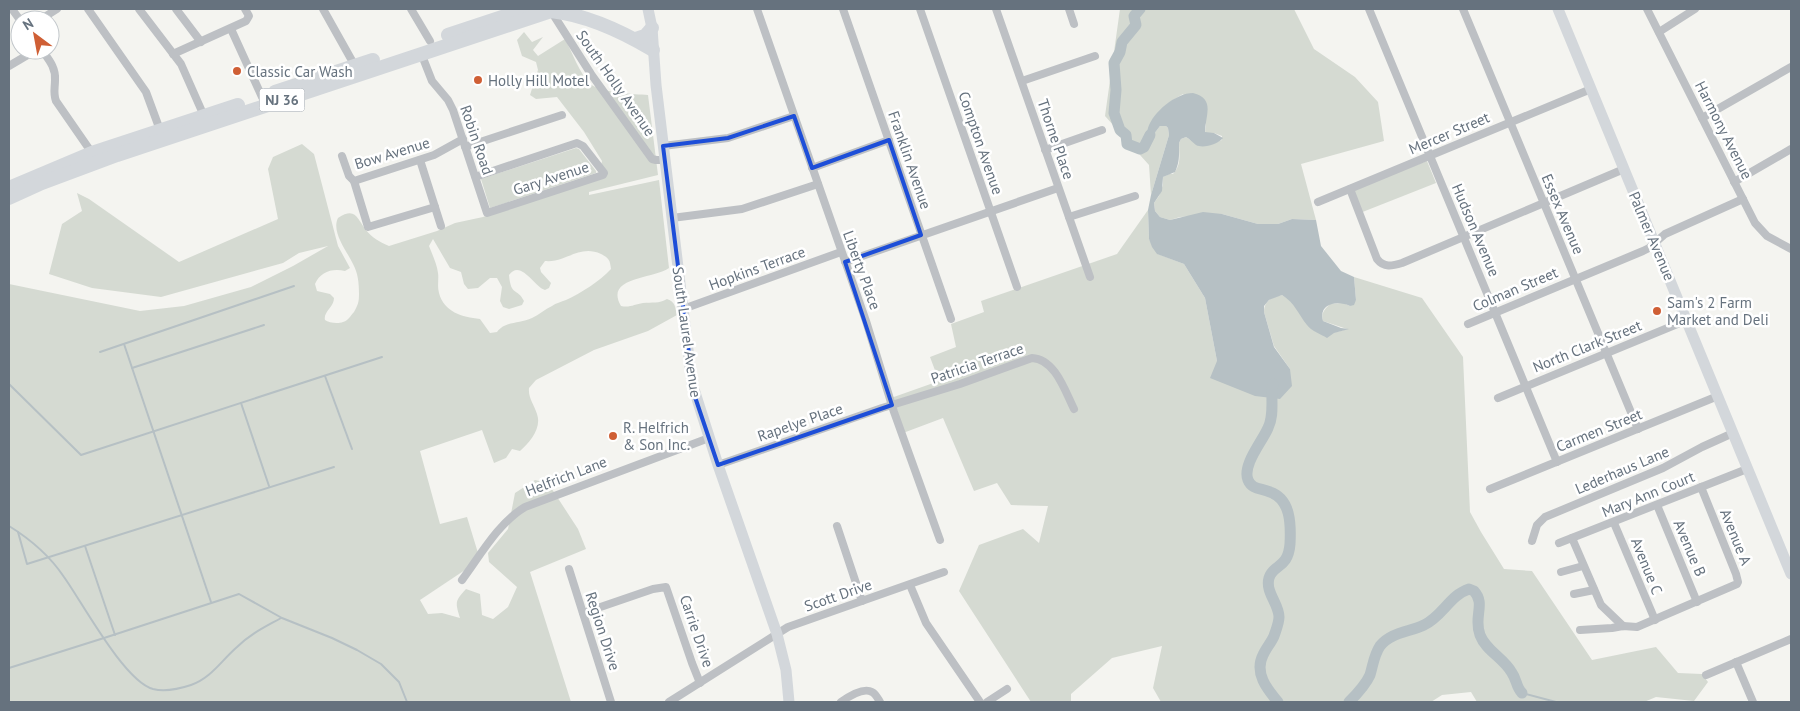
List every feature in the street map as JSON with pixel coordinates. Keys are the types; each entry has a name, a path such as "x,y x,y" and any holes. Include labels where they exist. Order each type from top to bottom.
{"highway":[{"name":"NJ 36","path":"9,198 50,180 117,155 426,47 526,9"},
{"name":"NJ 36","path":"9,188 92,153 355,66 554,10"},
{"path":"554,10 568,13 636,40 653,50"},
{"path":"636,40 645,36 652,28"}],"street":[{"path":"88,9 146,92 160,130"},
{"path":"139,9 181,64 204,116"},
{"path":"176,9 201,42"},
{"path":"173,54 248,20 249,16 245,9"},
{"path":"323,9 355,66"},
{"name":"Robin Road","path":"411,9 426,47 432,81 451,105 487,213"},
{"name":"South Laurel Avenue","path":"648,9 652,28 663,146 692,382 718,465 777,634 786,670 789,702"},
{"name":"Liberty Place","path":"757,9 940,540"},
{"name":"Franklin Avenue","path":"843,9 951,319"},
{"name":"Compton Avenue","path":"920,9 1017,287"},
{"name":"Thorne Place","path":"996,9 1090,277"},
{"path":"1069,9 1074,24"},
{"name":"Hudson Avenue","path":"1369,9 1557,462"},
{"name":"Essex Avenue","path":"1464,9 1638,429"},
{"name":"Palmer Avenue","path":"1558,9 1791,574"},
{"name":"Harmony Avenue","path":"1647,9 1742,199 1760,230 1774,241 1791,249"},
{"path":"1659,32 1695,9"},
{"name":"South Holly Avenue","path":"554,10 591,74 652,159 665,160"},
{"path":"231,29 262,97"},
{"path":"1022,81 1095,56"},
{"path":"50,60 55,73 54,91 56,101 92,153"},
{"path":"1702,118 1791,67"},
{"name":"Mercer Street","path":"1318,202 1591,89"},
{"name":"Bow Avenue","path":"342,156 349,176 354,181 420,160 464,143 562,115"},
{"path":"663,146 728,138 794,116"},
{"path":"1045,150 1102,130"},
{"path":"812,168 889,140"},
{"name":"Gary Avenue","path":"475,176 578,143 584,146 604,171 603,175 487,213"},
{"path":"1734,182 1791,149"},
{"path":"420,160 440,226"},
{"path":"1350,189 1377,259 1380,263 1388,266 1402,263 1624,169"},
{"path":"354,181 368,227 435,207"},
{"path":"672,218 742,210 818,184"},
{"path":"844,262 1058,188"},
{"path":"1069,217 1135,196"},
{"name":"Colman Street","path":"1468,324 1643,251 1665,234 1742,199"},
{"name":"Hopkins Terrace","path":"683,309 841,252"},
{"name":"North Clark Street","path":"1498,398 1687,320"},
{"name":"Patricia Terrace","path":"892,405 960,384 1032,358 1043,360 1050,366 1074,409"},
{"name":"Carmen Street","path":"1490,490 1718,396"},
{"name":"Rapelye Place","path":"718,465 892,405"},
{"name":"Lederhaus Lane","path":"1532,541 1538,525 1545,517 1663,468 1733,433"},
{"name":"Helfrich Lane","path":"462,580 497,533 514,514 524,507 709,438"},
{"name":"Mary Ann Court","path":"1559,543 1614,523 1747,469"},
{"name":"Avenue A","path":"1697,602 1732,587 1738,582 1701,487"},
{"name":"Avenue B","path":"1657,505 1697,602"},
{"name":"Avenue C","path":"1614,523 1655,620"},
{"path":"837,526 862,601"},
{"path":"1572,538 1600,605 1623,626"},
{"path":"1561,572 1583,566"},
{"name":"Region Drive","path":"569,568 611,702"},
{"name":"Scott Drive","path":"669,702 788,627 944,572"},
{"path":"910,585 926,623 980,702"},
{"name":"Carrie Drive","path":"583,613 653,589 666,587 700,683"},
{"path":"1574,594 1594,590"},
{"path":"1580,630 1623,626 1634,628 1697,602"},
{"path":"1706,675 1791,639"},
{"path":"1736,662 1753,702"},
{"path":"987,702 1007,689"},
{"path":"841,702 860,692 868,691 875,694 880,702"}],"highlighted area":[{"path":"794,116 812,168 889,140 921,235 845,262 892,405 718,465 694,394 663,146 728,138"}],"shaded area":[{"path":"1120,9 1294,9 1314,49 1355,77 1378,102 1384,141 1301,164 1316,220 1292,219 1278,224 1258,224 1222,214 1180,217 1170,220 1160,217 1155,211 1154,203 1163,185 1163,177 1173,174 1178,166 1179,143 1181,139 1186,137 1199,146 1204,146 1222,140 1222,136 1214,133 1205,133 1206,124 1183,94 1168,104 1157,115 1149,128 1144,146 1160,126 1168,128 1169,135 1151,195 1149,165 1105,116"},
{"path":"524,32 532,42 543,37 533,50 538,56 565,39 586,80 590,84 610,91 648,95 658,175 589,192 589,195 659,180 669,268 624,284 619,289 618,296 621,306 658,302 667,299 674,304 677,315 648,331 594,350 536,380 529,388 529,392 537,414 538,424 531,439 520,451 512,449 506,458 494,463 482,430 420,451 440,524 467,517 478,553 465,570 420,600 428,614 442,613 460,618 457,602 466,589 480,594 482,615 493,619 508,607 517,587 489,562 488,553 508,529 515,493 535,480 548,483 578,529 586,549 530,572 571,702 9,702 9,284 140,311 184,306 251,287 328,246 299,253 283,263 161,297 92,288 49,274 62,224 82,211 77,193 89,199 179,262 278,219 268,169 273,157 302,144 314,154 338,246 350,268 345,271 327,272 320,276 315,284 317,291 330,294 334,298 325,320 334,323 343,322 354,312 358,303 359,286 355,267 338,235 336,223 338,218 349,213 355,215 371,235 389,246 437,231 455,223 483,217 599,174 602,161 584,132 557,97 536,99 530,95 538,70 536,62 522,56 517,40","holes":["433,239 450,268 461,272 464,284 468,289 478,288 490,278 497,278 502,287 500,301 503,307 509,309 522,305 524,301 511,286 509,275 514,271 523,272 545,290 549,288 551,283 541,272 540,268 545,261 553,261 586,251 601,254 607,258 610,261 611,269 596,282 572,297 555,304 532,318 508,324 497,332 490,333 480,319 460,315 449,309 441,299 438,290 436,263 429,246"]},
{"path":"1193,93 1205,99 1207,104 1205,132 1214,133 1223,138 1214,144 1206,146 1196,145 1186,137 1181,139 1177,168 1175,172 1163,177 1162,191 1154,203 1155,211 1160,217 1170,220 1203,212 1222,214 1258,224 1278,224 1292,219 1316,220 1321,246 1341,271 1354,277 1356,300 1354,305 1330,304 1323,310 1322,315 1323,321 1349,329 1334,333 1327,338 1309,327 1293,305 1282,295 1269,300 1264,306 1274,347 1290,369 1292,386 1280,399 1255,396 1210,378 1217,361 1205,298 1184,264 1157,254 1149,239 1148,210 1169,135 1166,126 1160,126 1144,147 1147,130 1155,116 1166,104 1180,96"},
{"path":"576,148 579,149 596,173 490,208 481,179"},
{"path":"1427,161 1436,183 1360,213 1350,190"},
{"path":"1148,210 1149,239 1158,254 1184,264 1205,298 1217,361 1290,369 1274,346 1264,312 1267,302 1278,296 1282,295 1292,302 1308,325 1321,333 1332,333 1347,329 1323,321 1322,316 1330,304 1343,303 1350,306 1356,300 1354,277 1422,298 1463,357 1470,512 1504,569 1532,571 1592,660 1656,647 1678,673 1702,674 1708,682 1694,701 1656,697 1644,702 1477,702 1471,692 1442,695 1431,702 1161,702 1153,688 1162,646 1112,658 1071,694 1071,702 1031,702 959,591 979,545 1023,529 1039,543 1048,506 1011,505 997,483 974,491 943,418 903,433 891,398 939,381 930,357 956,347 951,324 984,312 981,301 1117,254"}],"waterway":[{"path":"1140,9 1134,16 1136,25 1122,42 1120,52 1114,63 1116,90 1114,113 1120,130 1126,135 1127,144 1140,149 1144,147 1150,135"},
{"path":"100,352 294,286"},
{"path":"132,368 264,325"},
{"path":"124,344 211,602"},
{"path":"9,384 81,455 382,357"},
{"path":"325,376 352,449"},
{"path":"1273,384 1270,423 1250,461 1247,474 1252,486 1277,495 1282,500 1290,521 1289,552 1284,562 1274,570 1269,578 1270,593 1277,607 1279,619 1274,636 1263,655 1260,668 1266,686 1278,702"},
{"path":"241,403 269,486"},
{"path":"18,532 27,564 334,467"},
{"path":"9,526 32,542 46,555 64,577 117,657 129,672 153,689 172,690 198,682 210,674 247,638 281,618"},
{"path":"85,546 115,635"},
{"path":"1349,702 1370,675 1376,653 1384,641 1430,621 1456,596 1469,589 1474,591 1479,601 1478,628 1483,641 1509,668 1522,693"},
{"path":"9,668 239,594 282,618 332,638 381,664 399,682 407,702"},
{"path":"1522,693 1556,702"}],"place":[{"name":"Classic Car Wash","path":"237,71"},
{"name":"Holly Hill Motel","path":"478,80"},
{"name":"Sam's 2 Farm Market and Deli","path":"1657,311"},
{"name":"R. Helfrich & Son Inc.","path":"613,436"}]}
